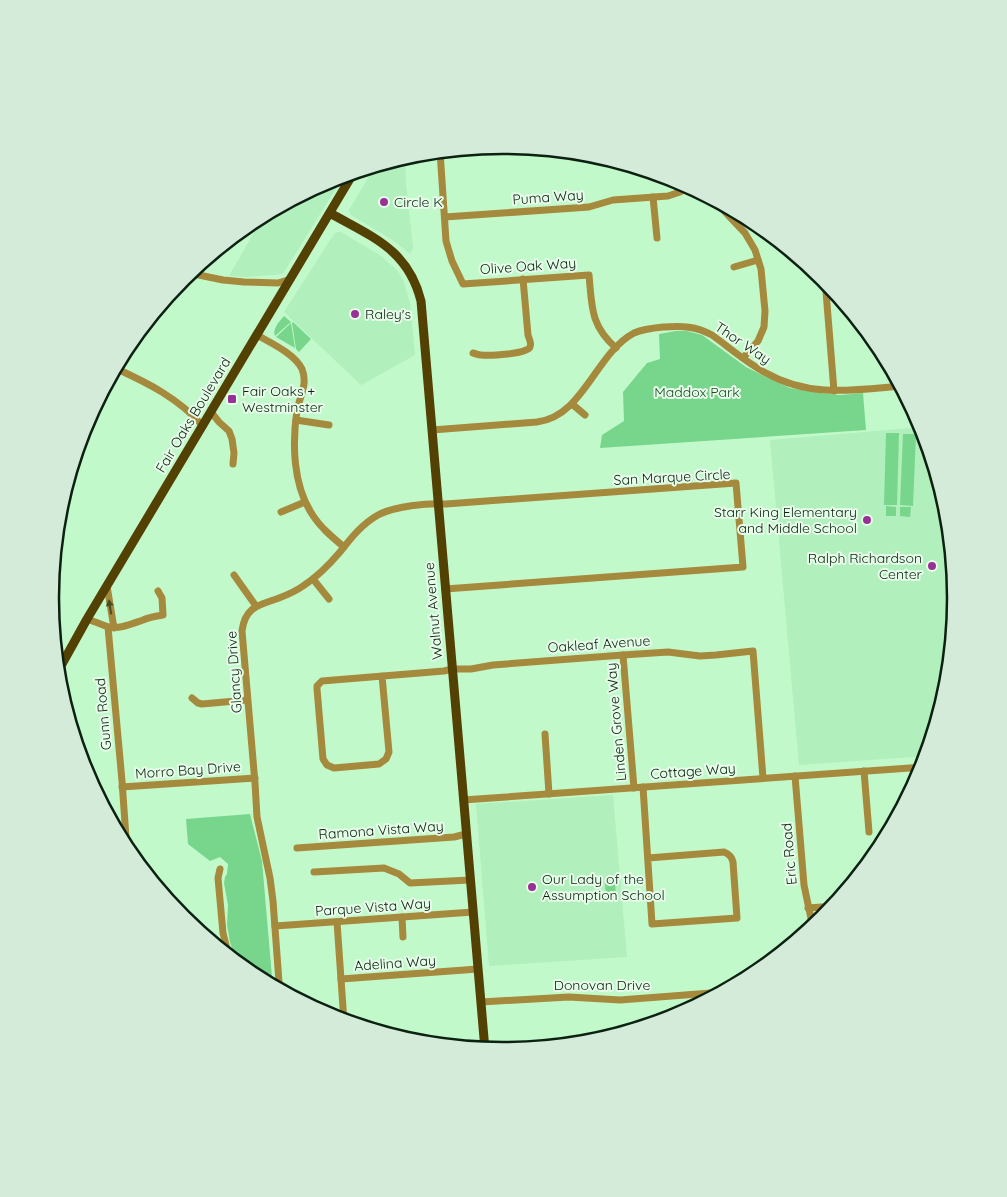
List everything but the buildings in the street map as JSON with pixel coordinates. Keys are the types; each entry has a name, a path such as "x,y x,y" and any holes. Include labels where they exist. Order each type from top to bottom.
{"main road":[{"name":"Fair Oaks Boulevard","path":"64,661 348,182"},
{"name":"Walnut Avenue","path":"330,213 388,247 402,260 416,284 421,306 484,1042"}],"street":[{"name":"Olive Oak Way","path":"441,159 448,251 463,284 589,274 594,317 602,333 616,348"},
{"name":"Puma Way","path":"445,217 589,207 613,200 672,195 680,191"},
{"path":"653,197 657,238"},
{"path":"735,219 750,241 763,279 764,327 758,341 743,358"},
{"path":"734,267 758,260"},
{"path":"198,275 208,278 244,282 278,283 291,279"},
{"path":"474,353 485,356 528,350 531,342 528,335 523,279"},
{"path":"826,292 834,391"},
{"name":"Thor Way","path":"432,430 541,422 550,419 572,404 626,338 640,331 654,328 687,326 698,329 712,335 765,373 786,383 814,390 834,391 894,387"},
{"path":"257,335 291,356 301,368 304,376 304,388 296,420 295,451 299,482 305,502 317,521 344,547"},
{"path":"121,371 161,391 203,426"},
{"path":"572,404 585,415"},
{"path":"211,412 229,431 233,444 233,464"},
{"path":"296,420 329,425"},
{"name":"San Marque Circle","path":"438,504 736,483 743,567 445,589"},
{"path":"281,512 305,502"},
{"path":"234,575 256,606 290,593 313,579 324,570 366,523 386,511 397,508 438,504"},
{"path":"313,579 329,598"},
{"name":"Gunn Road","path":"107,586 126,833"},
{"path":"87,619 116,629 163,615 162,598 158,591"},
{"name":"Glancy Drive","path":"256,606 243,622 242,631 257,816 270,878 280,982 278,982"},
{"name":"Oakleaf Avenue","path":"382,676 388,752 386,759 379,764 329,767 323,759 317,689 320,683 326,680 623,655 668,652 708,656 753,651 763,778"},
{"name":"Linden Grove Way","path":"623,655 634,788"},
{"path":"192,698 202,704 247,700"},
{"path":"545,734 549,794"},
{"name":"Cottage Way","path":"463,800 915,768"},
{"path":"864,771 869,832"},
{"name":"Eric Road","path":"795,776 804,886 811,919"},
{"name":"Morro Bay Drive","path":"122,787 255,778"},
{"path":"643,787 652,924 737,918 733,859 729,855 724,852 648,858"},
{"name":"Ramona Vista Way","path":"297,848 454,837 466,834"},
{"path":"314,872 384,868 399,874 410,883 470,880"},
{"path":"220,869 218,878 226,945"},
{"path":"808,908 824,907"},
{"name":"Parque Vista Way","path":"275,926 473,912"},
{"path":"402,917 403,937"},
{"name":"Adelina Way","path":"337,922 341,979 478,969"},
{"path":"341,979 343,1013"},
{"name":"Donovan Drive","path":"480,1002 569,996 620,1000 707,993"}],"shaded area":[{"path":"405,165 413,248 410,254 396,242 351,215 349,210 370,174"},
{"path":"336,187 282,274 244,277 229,276 256,229 281,213"},
{"path":"337,232 341,232 381,256 398,271 404,282 410,303 415,355 361,385 284,312"},
{"path":"914,428 925,456 940,512 947,569 948,598 947,628 940,685 919,757 799,765 770,440"},
{"path":"613,795 627,957 489,966 476,804"}],"green space":[{"path":"284,316 291,322 275,336 275,328"},
{"path":"293,322 311,339 299,352 296,349"},
{"path":"291,323 295,348 276,337"},
{"name":"Maddox Park","path":"687,331 702,335 746,367 790,388 840,395 863,393 866,430 600,448 602,435 624,421 623,392 647,363 660,359 659,334"},
{"path":"886,433 899,433 897,505 884,505"},
{"path":"903,434 916,434 913,506 900,505"},
{"path":"886,506 896,507 896,516 886,516"},
{"path":"900,507 911,507 910,517 900,516"},
{"path":"250,814 262,861 271,978 233,951 227,925 228,905 224,883 228,864 220,857 210,861 188,844 186,819"},
{"path":"615,881 616,897 606,898 605,882"}],"place":[{"name":"Circle K","path":"384,202"},
{"name":"Raley's","path":"355,314"},
{"name":"Fair Oaks + Westminster","path":"232,399"},
{"name":"Starr King Elementary and Middle School","path":"867,520"},
{"name":"Ralph Richardson Center","path":"932,566"},
{"name":"Our Lady of the Assumption School","path":"532,887"}]}
